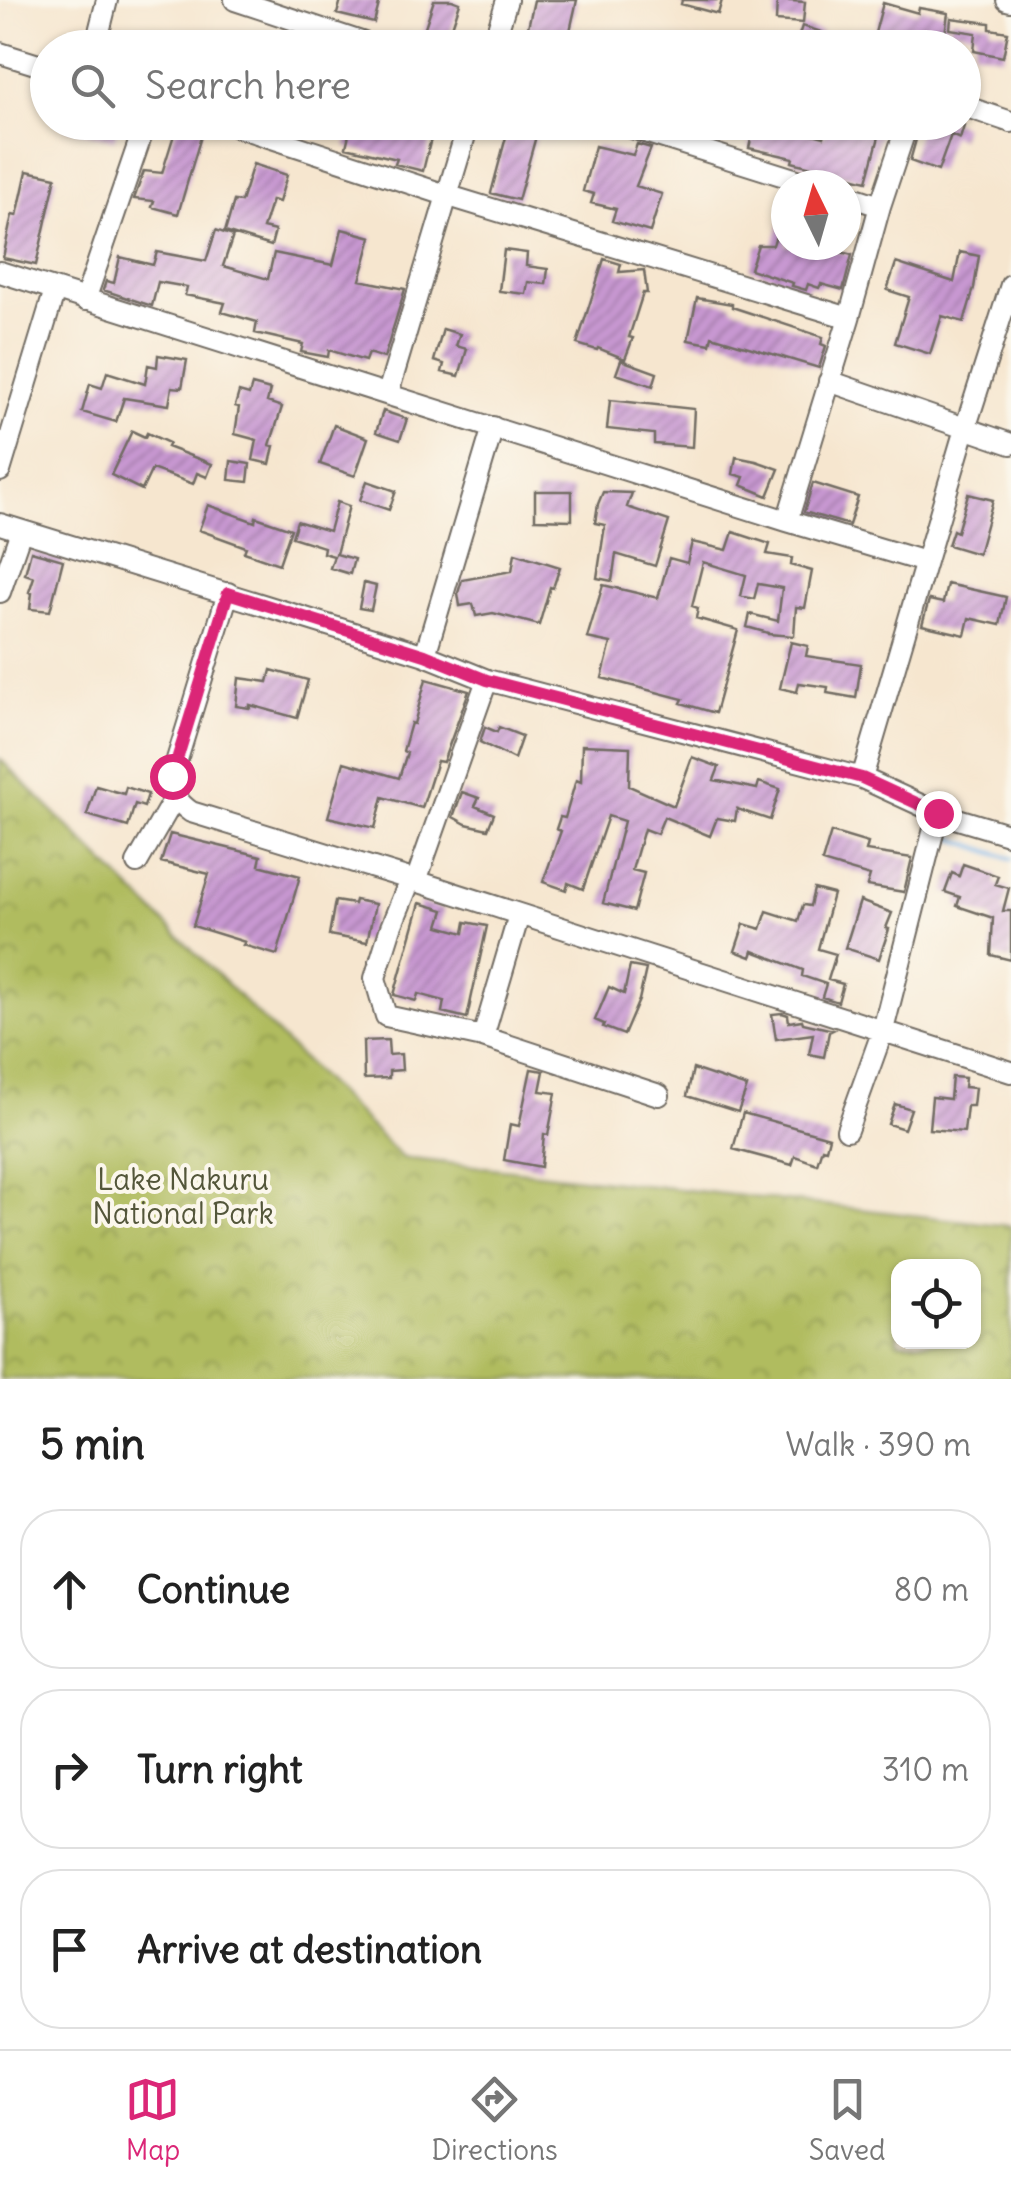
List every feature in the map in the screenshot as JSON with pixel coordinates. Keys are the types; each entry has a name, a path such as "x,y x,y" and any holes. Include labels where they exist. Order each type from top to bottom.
{"street":[{"path":"99,30 107,0"},
{"path":"236,0 325,30"},
{"path":"498,30 507,0"},
{"path":"0,53 30,62"},
{"path":"981,112 1011,122"},
{"path":"85,300 140,140"},
{"path":"278,140 849,318"},
{"path":"388,393 464,140"},
{"path":"670,140 771,172"},
{"path":"787,521 902,140"},
{"path":"861,200 880,206"},
{"path":"0,272 924,562"},
{"path":"0,471 55,290"},
{"path":"862,778 924,562 1009,297"},
{"path":"829,381 1011,444"},
{"path":"425,655 493,426"},
{"path":"0,592 10,528 425,655 487,680 862,778 938,813 1011,835"},
{"path":"228,593 172,776 172,790 180,805 1011,1072"},
{"path":"487,680 412,881 390,926 374,978 386,1016 482,1037 659,1095"},
{"path":"138,863 175,797"},
{"path":"847,1130 883,1030 938,813"},
{"path":"482,1037 519,915"}],"green space":[{"name":"Lake Nakuru National Park","path":"0,759 402,1158 1011,1226 1011,1379 0,1379"}],"building":[{"path":"341,0 380,0 374,23 337,14"},
{"path":"434,0 460,3 451,30 424,30"},
{"path":"534,0 577,0 570,30 527,30"},
{"path":"682,0 722,0 718,14 681,4"},
{"path":"777,0 805,2 803,23 776,21"},
{"path":"883,3 918,13 919,8 948,13 946,30 876,30"},
{"path":"951,18 990,23 990,29 1008,32 1003,57 981,52 981,30 950,29"},
{"path":"172,140 200,140 178,214 152,207 154,201 134,199 144,171 162,173"},
{"path":"348,140 431,140 423,171 395,164 397,159 346,147"},
{"path":"505,140 535,140 518,200 491,193"},
{"path":"751,140 878,140 867,181 861,179 861,170 824,170 792,162 793,158 749,148"},
{"path":"916,140 949,140 938,171 910,161"},
{"path":"637,144 651,148 636,186 662,194 650,232 612,221 616,209 591,203 594,194 583,191 595,146 633,155"},
{"path":"253,164 287,175 279,202 272,200 263,228 275,231 271,246 225,232 234,201 241,202"},
{"path":"27,171 56,177 36,265 3,258"},
{"path":"342,229 372,237 360,280 405,289 384,358 368,353 365,361 329,350 328,357 301,352 303,344 255,333 257,322 222,312 225,303 185,295 187,287 158,282 152,306 103,290 106,281 114,283 120,257 153,265 157,252 206,261 216,230 233,236 223,266 268,279 274,253 333,265"},
{"path":"758,245 771,245 771,260 851,260 843,290 808,284 806,290 750,269"},
{"path":"504,250 527,253 526,266 548,269 546,284 528,282 526,294 499,291"},
{"path":"960,252 979,256 964,322 942,316 930,354 895,343 909,297 887,290 896,263 954,282"},
{"path":"604,259 621,264 619,272 644,270 647,293 643,293 625,359 577,344"},
{"path":"697,298 732,304 823,337 821,344 826,346 819,368 712,336 710,344 688,340"},
{"path":"443,329 460,334 456,346 467,349 459,376 442,372 444,364 434,361"},
{"path":"158,355 187,360 182,388 172,387 169,405 124,398 116,422 82,412 90,384 102,388 107,372 145,384 148,365 157,367"},
{"path":"621,360 657,373 653,386 616,374"},
{"path":"252,385 270,390 267,402 282,407 270,445 274,446 270,464 253,460 257,440 235,434 239,392 249,395"},
{"path":"610,400 694,409 692,447 654,444 654,434 607,429"},
{"path":"383,411 407,419 400,440 376,432"},
{"path":"334,425 368,438 355,476 320,464"},
{"path":"132,431 145,437 147,433 169,443 167,447 212,464 207,477 197,473 193,484 152,469 142,490 111,475"},
{"path":"736,457 779,469 768,496 741,485 744,477 733,474"},
{"path":"231,461 250,464 248,482 229,480"},
{"path":"367,481 396,491 389,510 360,500"},
{"path":"813,483 858,497 849,525 804,512"},
{"path":"535,491 572,491 572,520 535,519"},
{"path":"603,492 632,493 627,507 669,521 655,566 616,554 612,581 597,578 605,525 595,523"},
{"path":"968,494 993,500 978,554 948,545 953,530 957,532"},
{"path":"337,502 349,506 336,554 354,559 350,574 330,568 334,556 323,553 324,547 292,537 297,521 329,531"},
{"path":"208,505 255,522 256,517 291,529 279,564 199,530"},
{"path":"733,532 770,544 767,554 792,558 791,565 812,571 805,608 796,607 794,636 747,627 750,614 778,621 782,588 758,584 754,599 741,596 746,575 703,562 692,606 698,608 696,618 738,630 715,713 681,703 683,699 602,678 611,643 587,638 603,585 658,598 669,558 687,563 692,542 727,550"},
{"path":"31,551 63,560 50,611 30,609 29,592 34,577 25,574"},
{"path":"515,553 560,567 539,625 493,613 476,616 473,604 460,606 462,580 512,571"},
{"path":"364,583 376,586 371,610 359,608"},
{"path":"947,584 1006,597 1000,625 969,618 965,635 922,625 929,600 943,603"},
{"path":"791,642 808,646 806,656 861,664 856,698 827,693 828,687 799,683 797,692 780,688"},
{"path":"271,670 308,680 297,718 250,705 236,706 239,678 268,682"},
{"path":"426,679 469,691 443,762 437,761 422,808 383,797 375,828 328,817 344,762 399,778 407,753 403,751"},
{"path":"485,727 497,732 499,727 522,736 514,759 480,742"},
{"path":"582,745 630,747 629,786 674,806 692,757 719,767 714,780 757,789 759,782 780,789 770,820 737,809 735,821 717,818 710,836 664,817 657,834 644,829 632,870 644,873 634,911 603,903 624,821 608,816 583,889 568,883 566,890 543,882 561,831 556,829 560,817 565,818 576,780 581,782"},
{"path":"96,786 124,794 126,787 148,794 144,807 135,804 128,827 87,815"},
{"path":"462,792 479,798 475,806 494,814 488,829 453,817"},
{"path":"831,832 868,843 866,851 912,858 904,892 867,886 870,876 822,862"},
{"path":"170,834 261,856 259,865 300,876 277,955 193,926 209,874 161,862"},
{"path":"963,864 998,876 995,884 1009,888 1003,911 1011,911 1011,960 991,955 993,918 957,906 960,897 945,892 952,873 959,876"},
{"path":"814,889 833,894 818,949 836,954 828,980 843,984 838,1002 822,997 826,984 802,976 803,970 753,951 751,957 735,951 744,924 761,929 767,911 798,921 803,905 810,906"},
{"path":"355,900 375,904 367,942 329,935 335,901 354,904"},
{"path":"860,901 892,913 879,959 845,948"},
{"path":"420,903 444,910 439,926 464,933 466,922 487,926 467,1018 442,1012 444,1001 418,994 416,1001 394,995"},
{"path":"630,966 646,969 639,1000 624,1035 595,1020 609,987 624,994"},
{"path":"772,1014 788,1015 789,1022 802,1020 833,1030 829,1032 824,1057 809,1054 813,1034 776,1039"},
{"path":"388,1040 389,1055 401,1054 402,1070 389,1071 389,1078 364,1079 363,1041"},
{"path":"531,1069 544,1071 540,1091 556,1093 548,1135 544,1134 541,1167 504,1160 510,1124 519,1126"},
{"path":"693,1069 747,1087 738,1112 687,1096"},
{"path":"952,1077 965,1078 964,1087 975,1088 973,1106 967,1106 964,1132 929,1129 932,1097 950,1099"},
{"path":"895,1104 911,1109 904,1129 888,1124"},
{"path":"743,1113 829,1137 826,1149 822,1148 817,1164 795,1156 792,1165 733,1149"}],"waterway":[{"path":"946,836 1011,859"}],"route":[{"path":"172,776 228,593 425,655 487,680 862,778 938,813"}]}
